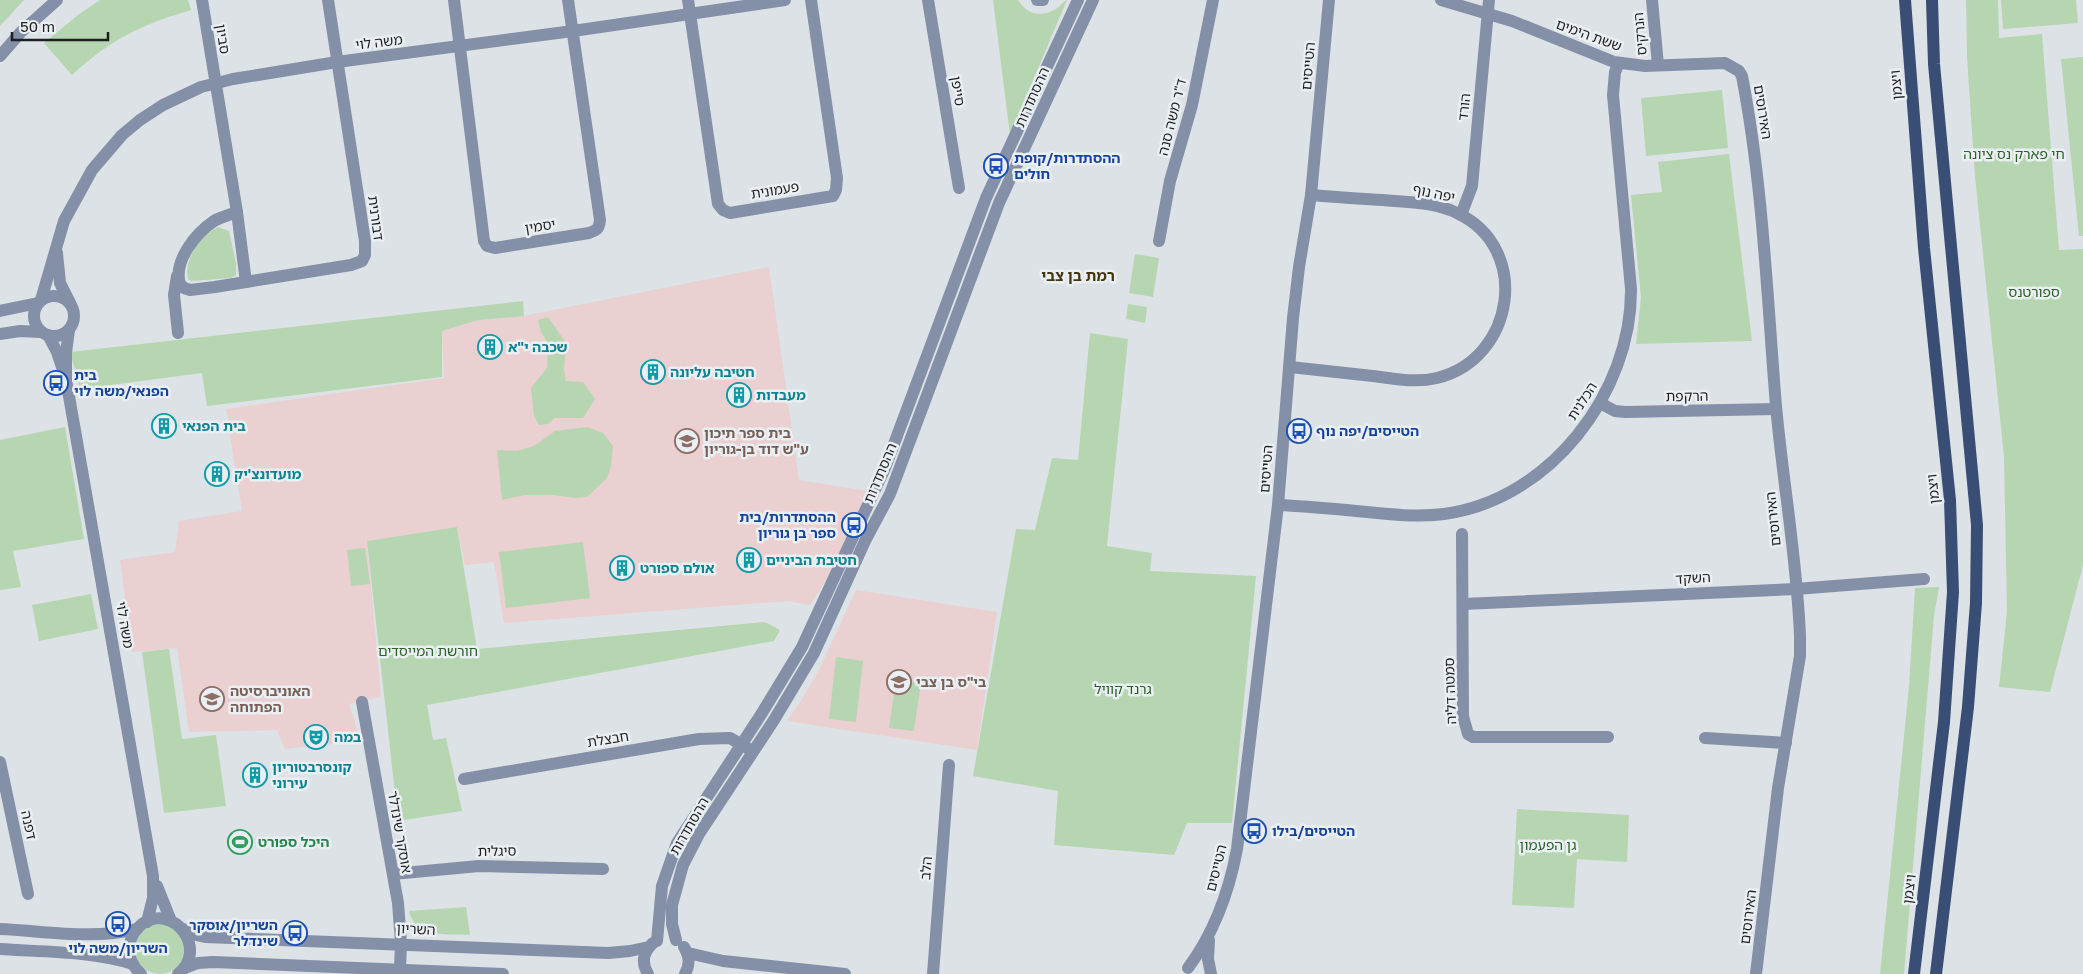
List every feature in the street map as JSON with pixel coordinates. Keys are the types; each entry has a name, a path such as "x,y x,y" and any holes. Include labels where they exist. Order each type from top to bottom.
{"main road":[{"name":"ויצמן","path":"1905,0 1924,248 1950,500 1954,592 1944,722 1914,974"},
{"path":"1932,0 1934,64 1951,265 1977,525 1976,603 1968,707 1936,974"}],"street":[{"path":"0,56 21,32 57,0"},
{"name":"סביון","path":"202,0 215,83"},
{"path":"328,0 337,62"},
{"path":"454,0 461,46"},
{"path":"568,0 573,31"},
{"path":"688,0 690,14"},
{"name":"משה לוי","path":"40,302 70,207 92,170 105,153 140,120 163,104 201,87 337,62 573,31 785,0"},
{"name":"פעמונית","path":"690,14 718,204 724,210 730,212 833,196 836,190 837,178 812,0"},
{"name":"סייפן","path":"928,0 959,188"},
{"path":"1037,0 1042,0"},
{"name":"ההסתדרות","path":"648,974 644,962 653,944 662,886 670,861 687,827 742,745 802,647 878,483 986,198 1078,0"},
{"name":"ההסתדרות","path":"676,940 672,924 672,905 682,866 699,834 753,752 814,653 865,541 890,494 999,203 1093,0"},
{"name":"ד\"ר משה סנה","path":"1159,241 1170,182 1194,96 1213,0"},
{"name":"הטייסים","path":"1184,971 1210,935 1229,886 1237,849 1278,505 1299,267 1311,196 1329,0"},
{"name":"ששת הימים","path":"1441,0 1512,21 1619,62 1646,66 1718,62 1731,65"},
{"name":"הורד","path":"1461,215 1472,186 1489,0"},
{"name":"הנרקיס","path":"1652,0 1658,65"},
{"name":"יסמין","path":"461,46 484,241 487,246 495,248 589,233 597,230 599,226 600,220 573,31"},
{"name":"דבורנית","path":"178,271 180,284 190,290 351,266 362,261 365,255 365,241 337,62"},
{"name":"הכלנית","path":"1278,505 1417,516 1446,514 1468,509 1507,494 1543,469 1574,440 1600,403 1614,378 1632,308 1632,289 1614,95 1615,72 1619,62"},
{"name":"האירוסים","path":"1731,65 1742,76 1753,140 1765,262 1776,409 1799,612 1800,656 1776,809 1756,974"},
{"path":"215,83 237,212 246,282"},
{"name":"יפה נוף","path":"1290,367 1406,380 1426,380 1446,375 1468,363 1476,356 1491,338 1505,307 1506,288 1497,251 1477,226 1461,215 1448,209 1412,202 1311,196"},
{"path":"178,333 174,295 178,271 184,256 204,229 215,221 237,212"},
{"name":"משה לוי","path":"56,247 60,282 71,305"},
{"path":"0,311 40,302 54,296 67,300 71,305 74,317 69,330 59,336 20,331 0,334"},
{"path":"40,302 33,315 34,322 45,334"},
{"name":"משה לוי","path":"66,379 66,353 69,330"},
{"name":"משה לוי","path":"45,334 57,352 66,379 153,876 153,898 142,925 130,943 129,954 132,964"},
{"name":"הרקפת","path":"1600,403 1615,411 1624,412 1776,409"},
{"name":"סמטה דליה","path":"1462,534 1463,716 1468,734 1473,737 1608,737"},
{"name":"השקד","path":"1463,604 1796,588 1924,579"},
{"name":"אוסקר שינדלר","path":"362,702 398,903 401,943 400,969"},
{"name":"חבצלת","path":"464,779 699,739 730,738 753,752"},
{"path":"1705,738 1786,743"},
{"name":"דפנה","path":"0,762 28,894"},
{"name":"הלב","path":"933,974 949,765"},
{"name":"סיגלית","path":"393,874 447,867 479,866 603,869"},
{"name":"משה לוי","path":"153,876 171,921"},
{"path":"0,929 84,934 116,933 161,919 171,921"},
{"name":"השריון","path":"171,921 191,934 205,937 401,943 608,953 630,952 663,939 676,940"},
{"path":"181,972 189,960 191,951 190,941 183,929"},
{"name":"הטייסים","path":"1210,935 1208,959 1210,974"},
{"path":"676,940 688,953 689,963 685,974"},
{"path":"0,949 82,954 113,958 132,964 141,974"},
{"path":"688,953 723,961 845,974"},
{"path":"181,972 192,964 213,962 503,974"},
{"path":"1184,971 1198,967 1210,974"}],"shaded area":[{"path":"769,267 799,480 867,491 830,574 810,605 788,601 504,623 494,562 465,565 457,527 367,541 381,697 349,704 361,741 285,749 277,730 189,732 177,648 132,652 120,560 175,552 179,521 242,511 226,409 444,378 442,331 477,320 524,316"},
{"name":"בי\"ס בן צבי","path":"856,590 997,612 977,750 787,721 820,668"}],"green space":[{"path":"0,0 24,0 0,26"},
{"path":"100,0 188,0 191,10 157,21 127,35 100,52 72,75 44,43 78,15"},
{"path":"993,0 1018,0 1029,11 1043,14 1054,10 1067,0 1010,135"},
{"name":"ספורטנס","path":"1966,0 1998,0 1999,38 2042,34 2059,250 2083,249 2083,565 2050,692 1999,687 2007,612 2004,457 1975,177 1967,57"},
{"path":"2001,0 2076,0 2078,23 2003,29"},
{"path":"2083,57 2083,236 2079,236 2061,59"},
{"path":"1722,90 1728,148 1646,156 1641,98"},
{"path":"1729,154 1752,341 1636,344 1641,298 1631,195 1662,192 1658,162"},
{"path":"218,227 229,231 236,263 236,275 231,278 191,281 188,279 187,271 191,256 205,236"},
{"path":"1135,254 1159,258 1153,297 1129,293"},
{"path":"523,301 524,316 478,320 442,331 442,377 207,406 202,373 80,389 70,352"},
{"path":"1128,304 1147,307 1145,323 1126,319"},
{"path":"548,317 566,343 564,370 566,381 583,382 595,399 583,418 555,418 548,424 539,425 534,416 531,388 547,368 548,343 541,332 538,320"},
{"name":"גרנד קוויל","path":"1090,333 1128,339 1107,546 1152,553 1150,571 1256,576 1232,823 1187,823 1174,855 1054,845 1058,791 973,776 1016,529 1035,530 1052,458 1078,460"},
{"path":"65,427 84,539 13,551 21,587 0,590 0,440"},
{"path":"587,427 603,433 613,446 611,466 607,478 587,497 524,495 502,500 497,450 517,451 534,446 555,431"},
{"name":"חורשת המייסדים","path":"457,527 477,649 765,622 780,630 774,641 427,705 433,740 446,738 462,811 398,821 367,541"},
{"path":"583,542 590,598 506,608 499,552"},
{"path":"365,548 370,584 351,586 347,550"},
{"path":"1939,587 1934,616 1904,974 1880,974 1909,686 1915,588"},
{"path":"91,594 98,629 39,641 32,605"},
{"path":"169,649 182,739 216,735 226,806 164,813 142,652"},
{"path":"836,657 863,661 856,722 829,719"},
{"path":"896,679 921,683 914,731 889,728"},
{"name":"גן הפעמון","path":"1517,809 1629,815 1627,862 1577,859 1574,908 1512,905"},
{"path":"466,907 470,935 433,933 425,930 412,920 409,911"},
{"path":"160,924 178,931 185,949 178,967 160,974 142,967 135,949 142,931"}],"place":[{"name":"ההסתדרות/קופת חולים","path":"996,166"},
{"name":"שכבה י\"א","path":"490,347"},
{"name":"חטיבה עליונה","path":"653,372"},
{"name":"בית הפנאי/משה לוי","path":"56,383"},
{"name":"מעבדות","path":"739,395"},
{"name":"בית הפנאי","path":"164,426"},
{"name":"הטייסים/יפה נוף","path":"1299,431"},
{"name":"בית ספר תיכון ע\"ש דוד בן-גוריון","path":"687,441"},
{"name":"מועדונצ'יק","path":"217,474"},
{"name":"ההסתדרות/בית ספר בן גוריון","path":"854,525"},
{"name":"חטיבת הביניים","path":"749,560"},
{"name":"אולם ספורט","path":"622,568"},
{"name":"בי\"ס בן צבי","path":"899,682"},
{"name":"האוניברסיטה הפתוחה","path":"212,699"},
{"name":"במה","path":"316,737"},
{"name":"קונסרבטוריון עירוני","path":"255,775"},
{"name":"הטייסים/בילו","path":"1254,831"},
{"name":"היכל ספורט","path":"240,842"},
{"name":"השריון/משה לוי","path":"118,924"},
{"name":"השריון/אוסקר שינדלר","path":"295,933"}],"district":[{"name":"רמת בן צבי","path":"1078,276"}],"park label":[{"name":"חי פארק נס ציונה","path":"2014,154"}]}
